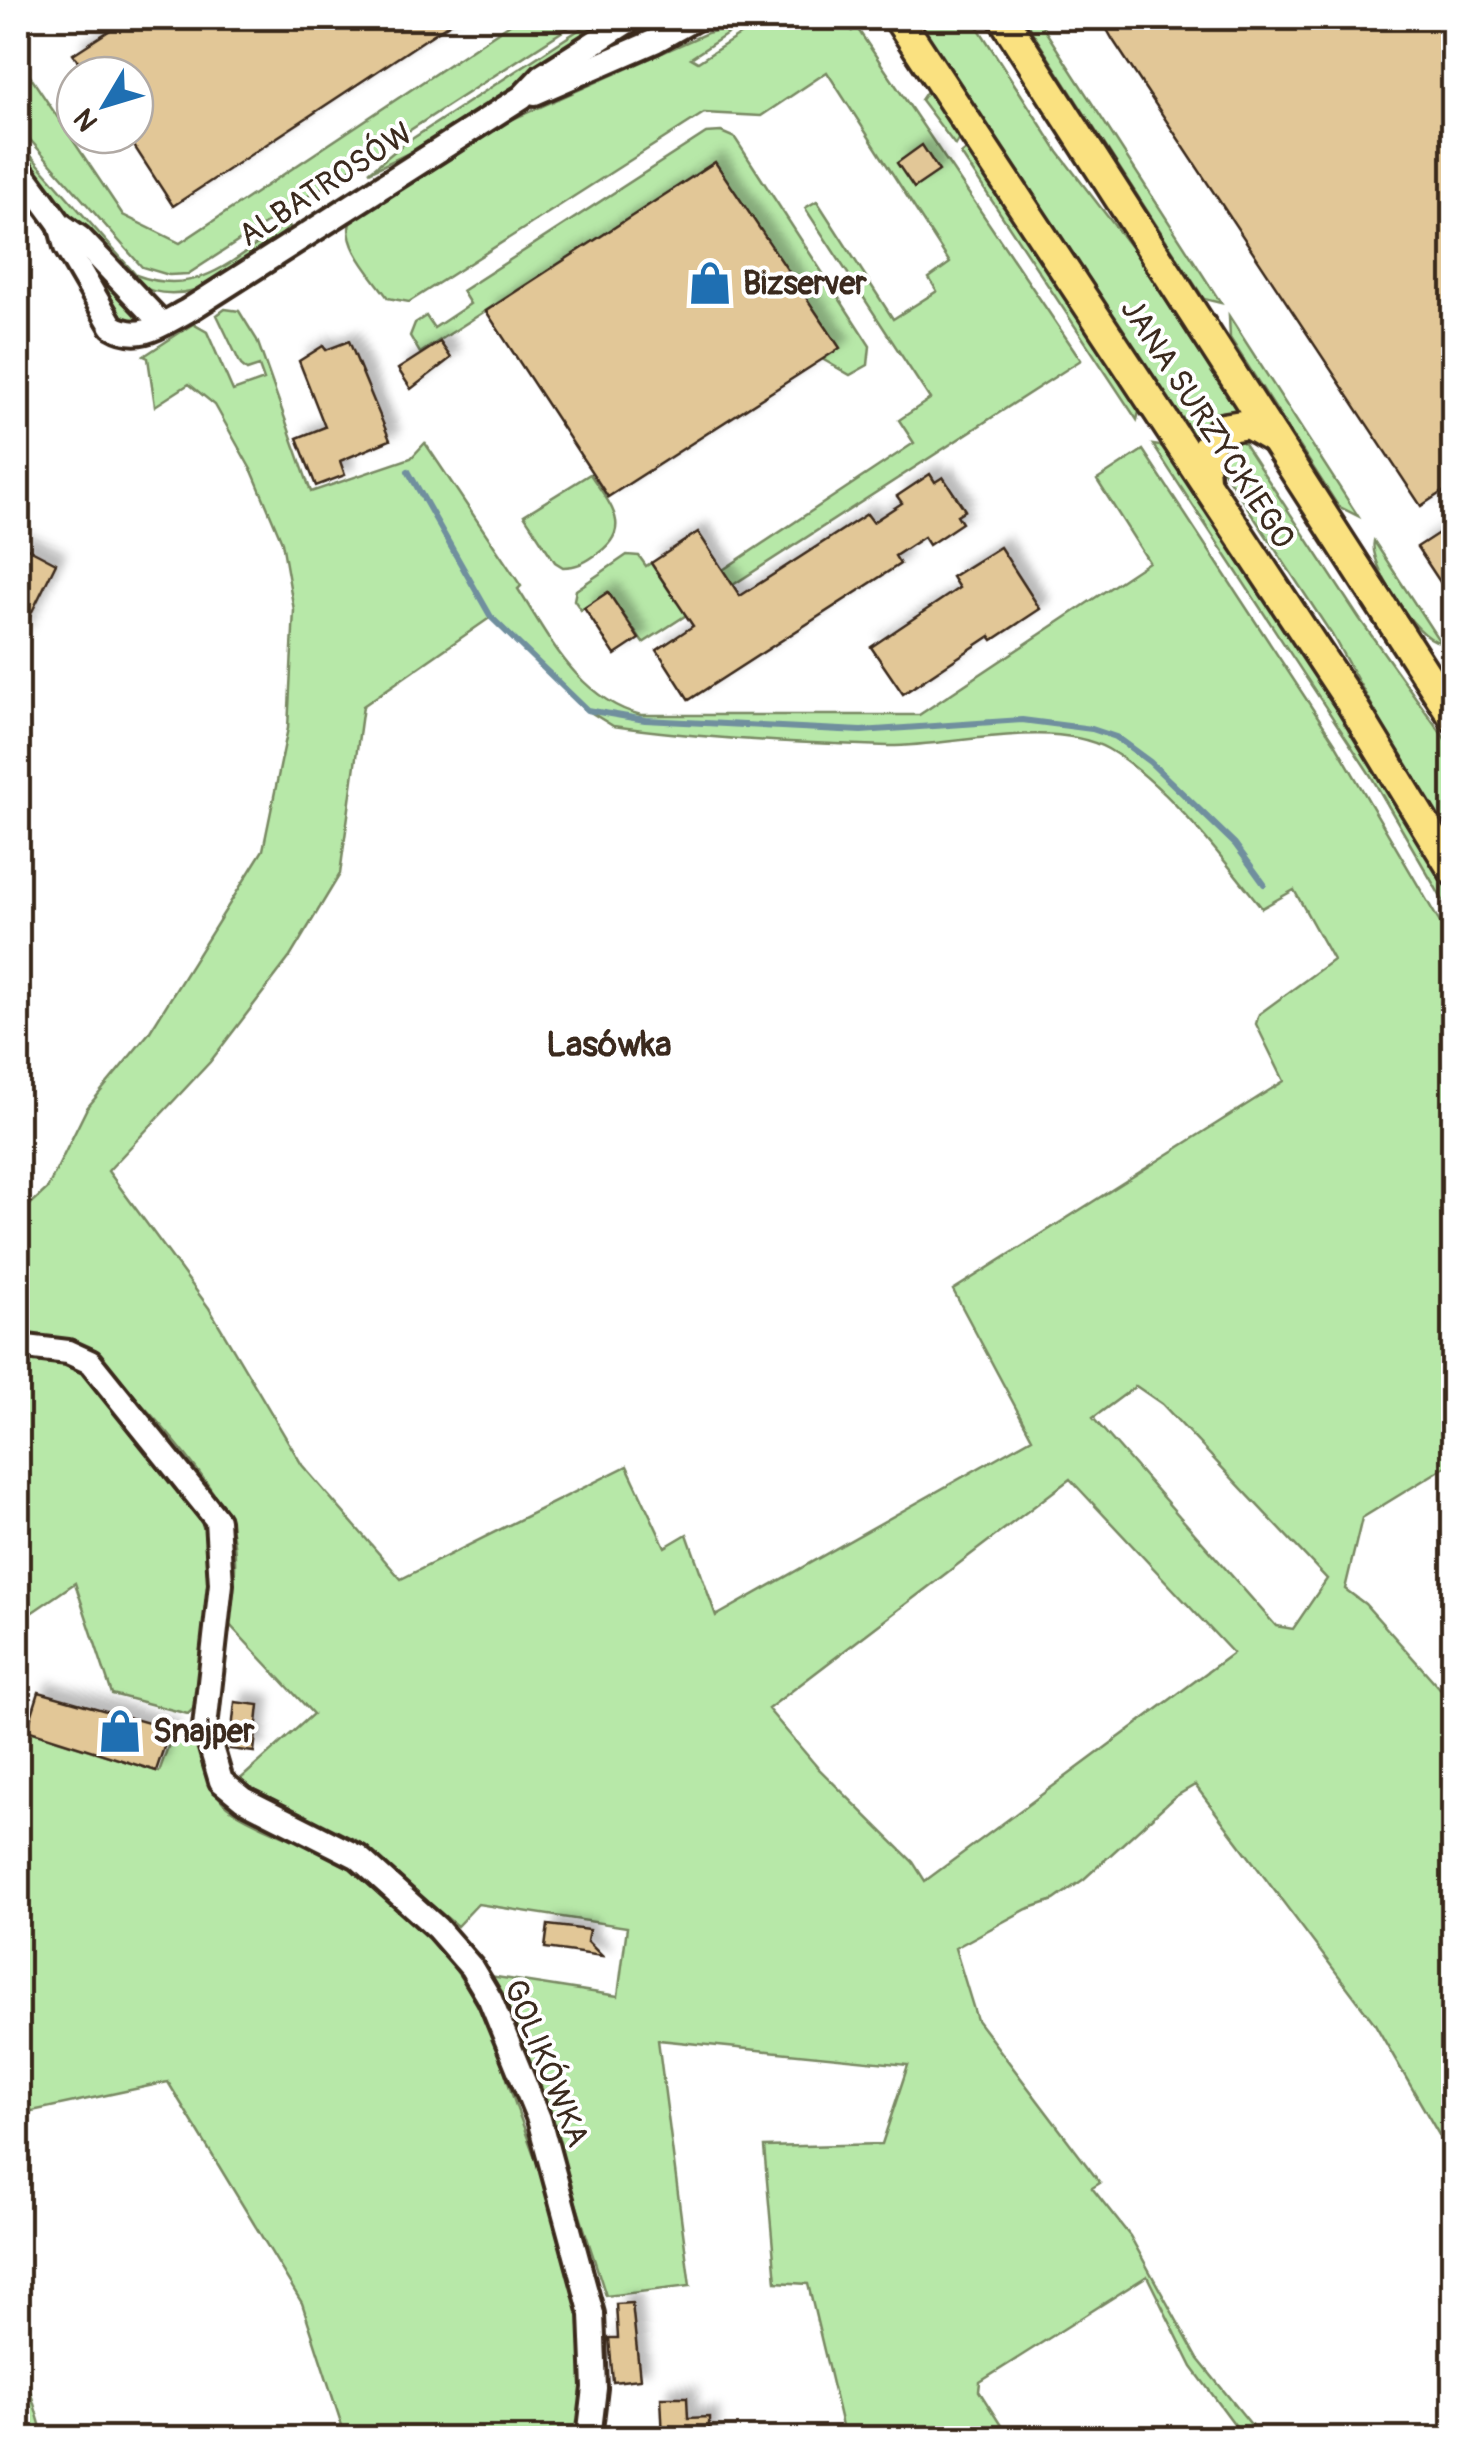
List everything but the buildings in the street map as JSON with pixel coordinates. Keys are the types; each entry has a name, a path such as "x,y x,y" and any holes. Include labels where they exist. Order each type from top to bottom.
{"main road":[{"name":"JANA SURZYCKIEGO","path":"898,18 1387,759 1454,872"},
{"name":"JANA SURZYCKIEGO","path":"1003,18 1454,718"},
{"path":"1209,489 1202,470 1202,452 1223,428 1256,426 1284,452"}],"street":[{"name":"ALBATROSÓW","path":"522,97 542,76 633,18"},
{"name":"ALBATROSÓW","path":"153,329 522,97 655,41 696,18"},
{"path":"18,167 60,224 80,238 153,329"},
{"path":"60,224 66,247 112,326 153,329"},
{"name":"GOLIKÓWKA","path":"18,1346 68,1352 90,1362 217,1520 222,1584 205,1727 221,1780 243,1799 358,1857 437,1928 471,1967 490,1999 539,2119 592,2314 595,2388 589,2438"}],"green space":[{"path":"519,18 583,18 188,274 169,275 142,267 18,126 18,58 55,113 55,155 83,155 123,215 180,243"},
{"path":"597,18 611,18 605,29 432,142 369,172 401,146"},
{"path":"766,18 843,18 852,31 857,28 1081,360 643,643 608,593 581,610 574,600 576,590 627,555 639,556 646,566 651,563 676,601 914,443 899,420 930,399 805,208 817,201 893,319 937,291 929,278 950,263 827,72 761,116 704,113 409,302 388,298 354,249 349,228 351,218 495,127 707,33 741,25 691,58 698,62"},
{"path":"911,18 972,18 1058,152 1134,251 1237,411 1210,418 1193,440"},
{"path":"1023,18 1037,18 1221,303 1204,299"},
{"path":"927,91 961,134 955,145 921,100"},
{"path":"721,132 735,138 870,346 868,365 850,375 822,359 839,347 715,163 420,353 410,336 415,323 426,316 434,328 470,304 462,291 706,133"},
{"path":"18,141 136,275 179,282 198,278 233,261 287,223 290,227 257,256 218,281 176,293 155,291 134,283 106,259 35,178 23,160"},
{"path":"975,152 1140,408 1137,420 961,154"},
{"path":"74,242 140,318 138,323 120,319"},
{"path":"225,309 239,311 257,340 311,492 411,458 425,443 521,586 518,589 568,665 600,696 641,715 919,715 1149,562 1097,480 1143,450 1335,743 1453,945 1453,1462 1362,1518 1345,1589 1365,1604 1453,1703 1453,2159 1375,2024 1195,1785 1173,1798 1084,1879 1054,1900 1027,1909 955,1948 977,2020 1100,2183 1092,2188 1130,2236 1198,2359 1262,2438 1234,2438 1241,2433 1192,2367 1147,2276 980,2382 979,2391 1009,2438 845,2438 808,2284 776,2282 764,2147 882,2144 908,2065 658,2040 690,2286 606,2296 522,2037 490,1976 618,1996 627,1927 478,1904 457,1926 358,1844 235,1784 313,1714 229,1624 235,1549 222,1506 163,1428 94,1359 62,1341 18,1334 18,1216 47,1189 87,1108 149,1033 263,850 288,728 294,610 282,542 253,473 215,405 189,384 155,406 148,358 144,356 193,324 207,332 233,391 264,380 259,366 247,370 241,365 217,315","holes":["491,617 587,710 613,726 716,737 888,746 1058,735 1108,749 1171,800 1262,908 1294,890 1333,960 1259,1014 1256,1024 1284,1081 953,1290 1032,1438 716,1616 687,1534 665,1547 627,1466 401,1579 302,1465 209,1308 108,1171 210,1062 290,957 340,874 363,706","1136,1386 1162,1404 1327,1579 1293,1629 1276,1626 1093,1418","1070,1479 1233,1653 925,1881 913,1862 818,1768 768,1709"]},
{"path":"1229,316 1358,516 1338,506 1230,338"},
{"path":"1241,439 1359,618 1453,750 1453,849 1332,635 1218,463 1217,448 1221,441"},
{"path":"1153,445 1167,447 1349,721 1453,894 1453,918 1371,776"},
{"path":"590,474 615,517 614,537 587,561 563,567 555,562 524,515"},
{"path":"1374,541 1440,642 1419,628 1396,599 1378,566"},
{"path":"18,1358 69,1364 89,1376 167,1468 200,1521 211,1547 215,1589 199,1703 188,1714 112,1694 75,1583 18,1622"},
{"path":"18,1697 22,1700 26,1730 159,1772 174,1730 187,1735 202,1753 215,1790 232,1810 348,1866 404,1913 448,1960 471,1993 493,2038 559,2227 580,2316 585,2359 585,2401 577,2438 346,2438 302,2303 168,2082 18,2114"},
{"path":"18,2349 44,2438 18,2438"}],"waterway":[{"path":"408,471 491,617 587,710 645,720 861,731 1022,720 1092,729 1116,737 1150,762 1235,844 1264,884"}],"place":[{"name":"Bizserver","path":"710,283"},
{"name":"Snajper","path":"120,1731"}],"district":[{"name":"Lasówka","path":"609,1044"}]}
